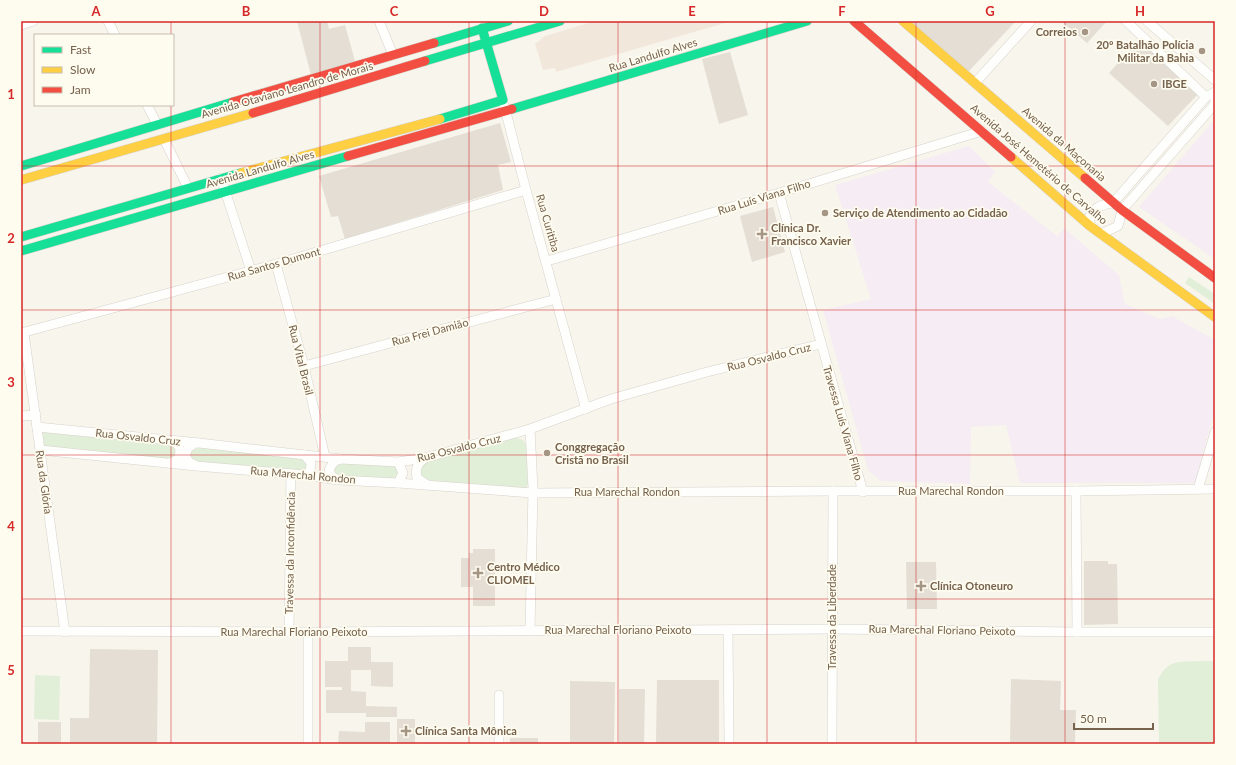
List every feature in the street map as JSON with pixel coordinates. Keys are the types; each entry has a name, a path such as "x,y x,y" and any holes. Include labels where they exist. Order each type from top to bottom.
{"street":[{"path":"21,25 32,21"},
{"path":"108,21 114,34"},
{"path":"379,21 393,55"},
{"name":"Avenida Otaviano Leandro de Morais","path":"21,166 496,23 508,21"},
{"name":"Avenida Otaviano Leandro de Morais","path":"21,180 560,21"},
{"name":"Rua Landulfo Alves","path":"506,110 807,21"},
{"name":"Avenida José Hemetério de Carvalho","path":"854,21 1090,226 1215,317"},
{"name":"Avenida da Maçonaria","path":"903,21 1113,203 1215,278"},
{"path":"975,83 1032,21"},
{"path":"1126,21 1206,97"},
{"path":"1147,21 1215,80"},
{"name":"Rua Curitiba","path":"482,28 506,110 526,190 586,409"},
{"path":"286,87 290,101"},
{"path":"1090,226 1090,216 1093,211 1101,206 1113,203 1206,97 1215,92"},
{"name":"Avenida Landulfo Alves","path":"23,236 221,178 416,126 503,100"},
{"path":"1101,234 1118,226 1122,210 1214,105 1215,101"},
{"path":"148,106 157,124"},
{"name":"Avenida Landulfo Alves","path":"25,250 506,110"},
{"name":"Rua Luís Viana Filho","path":"546,261 779,193 982,131"},
{"path":"164,139 188,188"},
{"path":"221,178 251,271"},
{"name":"Rua Santos Dumont","path":"22,333 276,264 526,190"},
{"name":"Travessa Luís Viana Filho","path":"779,193 863,492"},
{"path":"23,236 25,250"},
{"name":"Rua Vital Brasil","path":"276,264 304,366 325,457"},
{"name":"Rua Frei Damião","path":"304,366 556,298"},
{"name":"Rua da Glória","path":"22,333 36,415 65,632"},
{"name":"Rua Osvaldo Cruz","path":"37,427 341,459 398,462 425,458 530,429 611,399 708,372 821,344"},
{"path":"21,416 36,415"},
{"path":"530,429 533,493 530,631"},
{"path":"1198,489 1215,432"},
{"path":"167,463 173,462 179,458 180,450 177,444 168,440"},
{"path":"196,466 189,462 185,456 188,448 195,443 199,443"},
{"name":"Rua Marechal Rondon","path":"40,450 196,466 305,475 338,480 533,493 1215,489"},
{"path":"305,455 311,463 311,469 305,475"},
{"path":"425,458 420,462 416,470 417,478 428,485"},
{"path":"338,480 332,477 329,470 336,459 341,459"},
{"path":"398,462 402,473 398,483"},
{"name":"Travessa da Inconfidência","path":"289,632 291,474"},
{"name":"Travessa da Liberdade","path":"832,744 833,491"},
{"path":"1076,491 1077,632"},
{"name":"Rua Marechal Floriano Peixoto","path":"21,631 308,632 832,629 1215,632"},
{"path":"728,630 729,744"},
{"path":"308,632 308,744"},
{"path":"499,695 499,744"}],"shaded area":[{"path":"595,21 732,21 556,72 555,68 543,70 535,44 545,36"},
{"path":"1215,119 1215,259 1139,207"},
{"path":"969,146 995,172 988,182 1057,236 1064,228 1119,275 1125,304 1160,319 1172,316 1215,340 1215,408 1195,483 1020,483 1006,425 971,427 970,484 881,481 868,470 823,310 871,299 835,185"}],"green space":[{"path":"1189,277 1215,294 1215,304 1185,283"},
{"path":"38,428 176,444 176,460 41,449"},
{"path":"514,438 522,439 526,445 528,484 525,489 520,490 427,480 423,477 420,471 424,461"},
{"path":"190,446 306,456 311,471 197,465 187,451"},
{"path":"335,462 395,464 400,475 393,480 339,475 336,474 333,469"},
{"path":"1215,661 1215,744 1159,744 1158,680 1166,668 1170,665 1180,662"},
{"path":"35,675 60,676 59,720 34,719"}],"building":[{"path":"297,21 327,21 329,29 345,25 355,61 311,75"},
{"path":"909,21 1016,21 968,72"},
{"name":"Correios","path":"1061,21 1107,21 1087,43"},
{"name":"IBGE","path":"1139,40 1198,94 1168,126 1109,73"},
{"path":"730,52 748,115 719,124 702,59"},
{"path":"500,123 511,162 498,165 503,190 345,239 338,216 331,217 319,176"},
{"name":"Clínica Dr. Francisco Xavier","path":"773,207 785,252 752,262 740,216"},
{"name":"Centro Médico CLIOMEL","path":"473,549 495,549 495,606 473,606 473,587 461,587 461,558 469,558 469,553 473,553"},
{"path":"1084,561 1108,561 1108,564 1117,564 1118,624 1084,625"},
{"name":"Clínica Otoneuro","path":"906,562 936,562 937,609 907,609"},
{"path":"348,647 371,647 371,662 393,662 393,687 371,686 371,670 351,670 351,691 366,692 366,706 397,707 397,717 366,717 366,713 326,713 326,690 342,690 342,687 325,687 325,661 348,661"},
{"path":"90,649 158,650 157,744 70,744 70,718 89,718"},
{"path":"1011,679 1061,681 1060,710 1076,710 1075,744 1010,744"},
{"path":"657,680 719,680 719,744 656,744"},
{"path":"570,681 615,682 614,744 570,744"},
{"path":"619,689 645,689 644,744 619,744"},
{"name":"Clínica Santa Mônica","path":"397,719 415,719 415,744 397,744"},
{"path":"38,722 61,722 61,744 38,744"},
{"path":"365,722 390,722 390,744 338,744 339,731 365,732"},
{"path":"510,738 538,738 538,744 510,744"}],"traffic: fast":[{"path":"434,43 508,21"},
{"path":"425,61 560,21"},
{"path":"512,109 807,21"},
{"path":"440,119 503,100 482,28"},
{"path":"21,166 233,102"},
{"path":"21,251 348,156"},
{"path":"21,237 241,173"}],"traffic: slow":[{"path":"903,21 1085,178"},
{"path":"21,180 253,113"},
{"path":"241,173 440,119"},
{"path":"1011,157 1090,226 1215,317"}],"traffic: jam":[{"path":"854,21 1011,157"},
{"path":"233,102 434,43"},
{"path":"253,113 425,61"},
{"path":"348,156 512,109"},
{"path":"1085,178 1122,210 1215,278"}],"place":[{"name":"Correios","path":"1085,32"},
{"name":"20º Batalhão Polícia Militar da Bahia","path":"1202,51"},
{"name":"IBGE","path":"1154,84"},
{"name":"Serviço de Atendimento ao Cidadão","path":"825,213"},
{"name":"Clínica Dr. Francisco Xavier","path":"762,234"},
{"name":"Conggregação Cristã no Brasil","path":"547,453"},
{"name":"Centro Médico CLIOMEL","path":"478,573"},
{"name":"Clínica Otoneuro","path":"921,586"},
{"name":"Clínica Santa Mônica","path":"406,731"}]}
